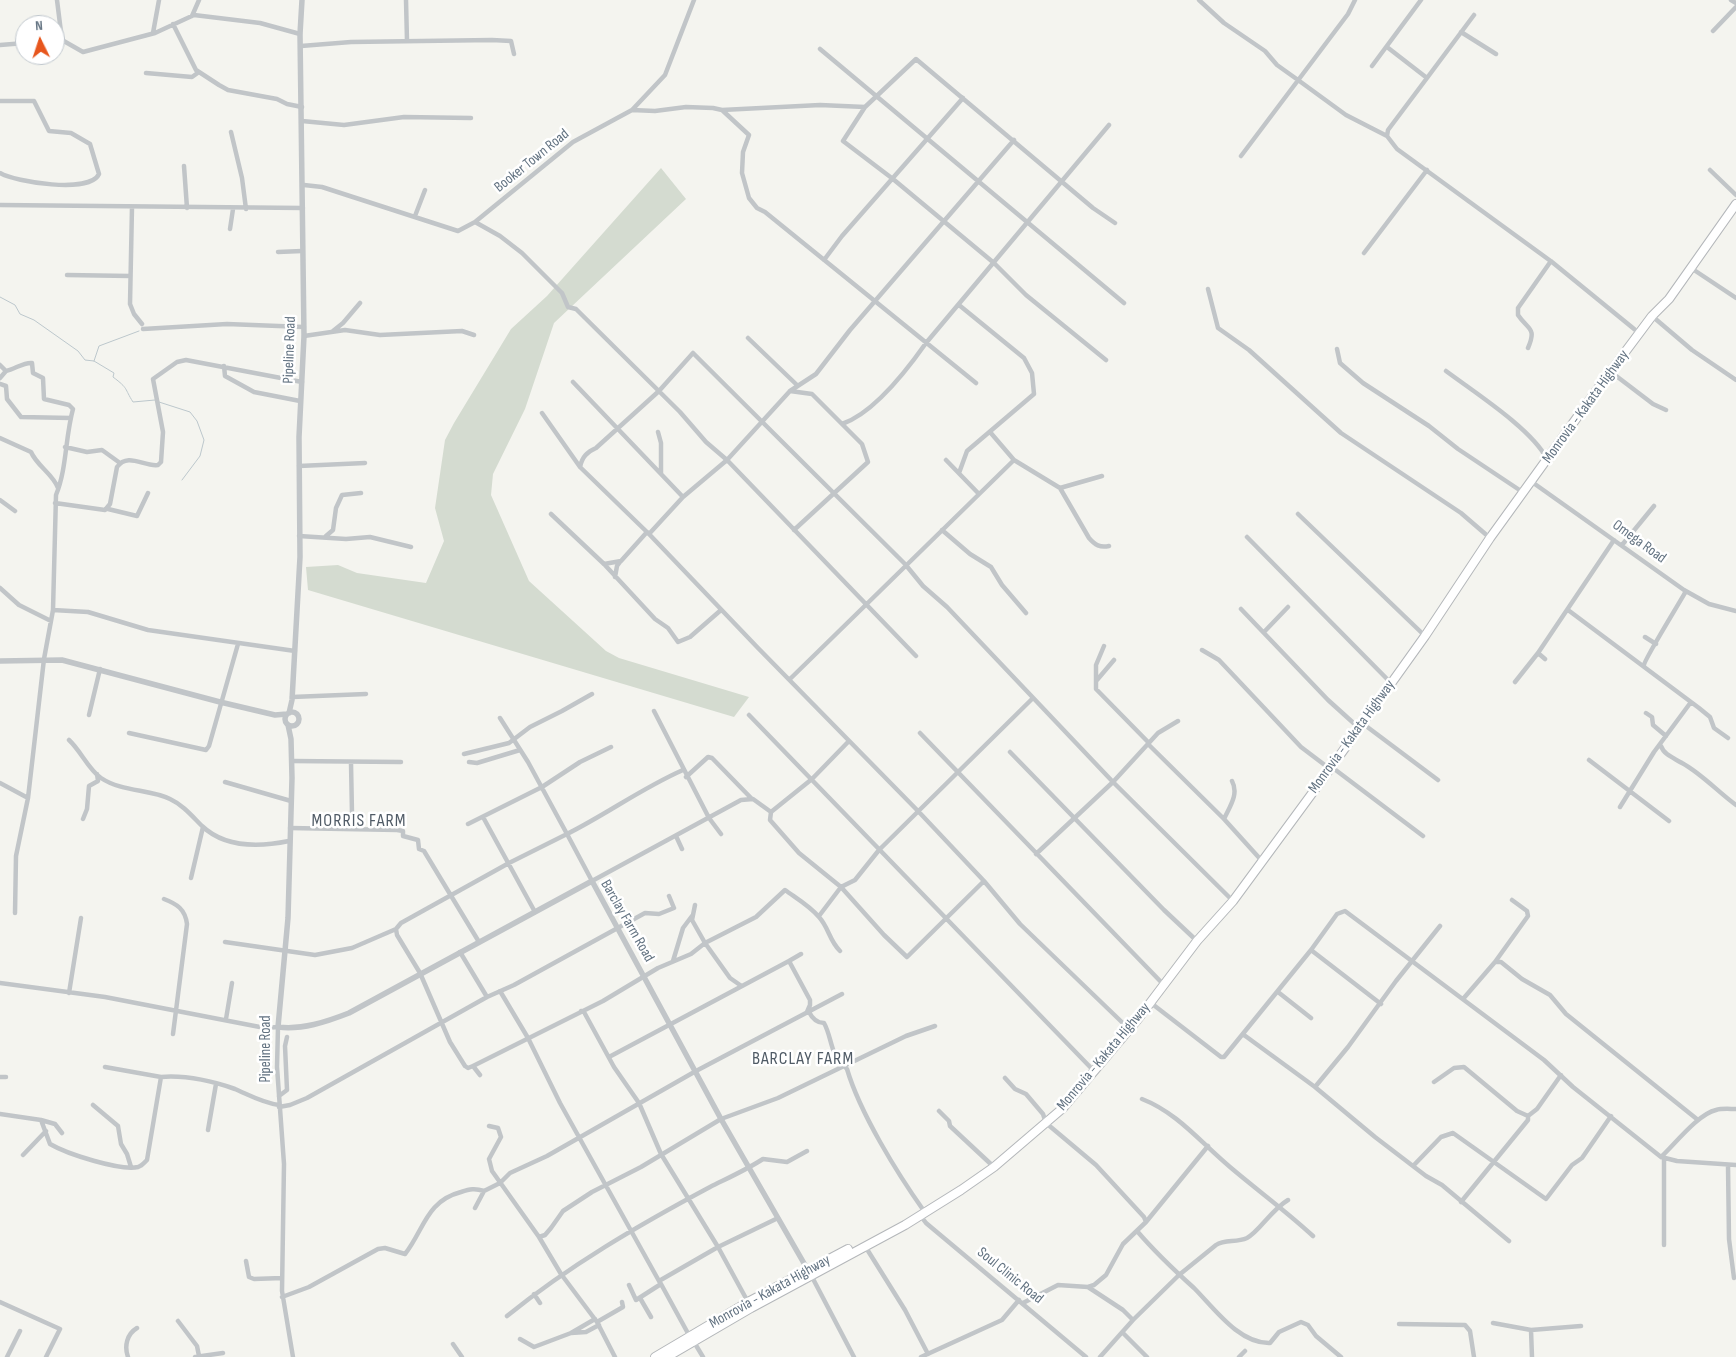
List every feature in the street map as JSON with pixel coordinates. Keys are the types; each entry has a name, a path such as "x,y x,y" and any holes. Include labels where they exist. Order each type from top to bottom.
{"highway":[{"name":"Monrovia - Kakata Highway","path":"667,1357 748,1302 905,1225 994,1167 1063,1108 1151,1003 1163,984 1197,941 1233,901 1425,636 1490,538 1639,333 1669,299 1736,204"},
{"name":"Monrovia - Kakata Highway","path":"655,1357 692,1339 902,1221 919,1215"}],"street":[{"path":"58,0 60,15"},
{"path":"153,33 159,0"},
{"path":"192,16 199,0"},
{"name":"Pipeline Road","path":"293,1357 282,1297 284,1164 276,1040 288,918 292,761 291,740 287,724 292,698 295,651 299,536 300,400 304,336 302,251 304,185 300,34 302,0"},
{"path":"406,0 407,41"},
{"name":"Booker Town Road","path":"304,185 326,189 458,231 475,222 573,142 632,110 665,75 694,0"},
{"path":"1199,0 1224,23 1265,50 1277,65 1346,115 1388,136 1397,148 1551,261 1639,333"},
{"path":"1241,156 1348,14 1355,0"},
{"path":"1372,66 1420,0"},
{"path":"1713,31 1736,5 1731,0"},
{"path":"196,9 200,16"},
{"path":"1388,136 1388,130 1474,15"},
{"path":"65,42 83,52 153,33 192,16 260,23 300,34"},
{"path":"173,24 196,70 228,90 277,99 302,107"},
{"path":"1461,32 1496,54"},
{"path":"301,46 350,42 469,39 511,41 514,54"},
{"path":"0,45 15,44"},
{"path":"1387,46 1427,78"},
{"path":"820,49 1124,304"},
{"path":"1106,360 1026,295 994,263 893,179 843,141 865,107 916,60 1115,224"},
{"path":"146,73 192,77 200,72"},
{"path":"824,260 842,236 963,98"},
{"path":"0,101 34,101 46,121 49,131 70,133 90,144 98,174 94,180 89,182 64,186 19,181 0,173"},
{"path":"632,110 655,111 691,107 722,110 820,105 865,107"},
{"path":"722,110 748,135 742,162 749,198 757,208 766,212 976,383"},
{"path":"302,121 344,125 404,117 471,118"},
{"path":"842,424 855,420 904,375 926,343 959,306 1109,124"},
{"path":"231,132 242,178 246,209"},
{"path":"615,577 617,566 621,561 683,497 727,460 790,391 816,374 943,221 1014,140"},
{"path":"184,166 187,208"},
{"path":"1364,253 1427,170"},
{"path":"1710,170 1736,195"},
{"path":"415,216 425,190"},
{"path":"0,206 303,208"},
{"path":"132,208 130,276 132,310 142,324"},
{"path":"230,229 233,209"},
{"path":"475,222 522,253 562,293 568,307 576,309 706,442 727,460 916,656"},
{"path":"278,252 302,251"},
{"path":"1528,348 1533,334 1532,329 1518,315 1518,308 1551,261"},
{"path":"1691,268 1736,298"},
{"path":"66,275 130,276"},
{"path":"1208,290 1218,328 1249,350 1341,433 1461,513 1490,538"},
{"path":"332,331 344,323 360,303"},
{"path":"959,306 1024,358 1032,373 1034,394 967,451 959,473"},
{"path":"1652,316 1692,350 1736,380"},
{"path":"143,329 226,324 304,327"},
{"path":"304,336 345,330 380,335 462,331 474,335"},
{"path":"748,338 798,386"},
{"path":"1336,349 1340,364 1363,383 1429,426 1458,449 1524,493"},
{"path":"580,467 588,451 596,448 658,391 693,353 760,422 905,564 1113,782 1233,901"},
{"path":"120,463 130,460 155,466 161,462 163,432 156,404 153,380 177,362 186,360 224,366 302,382"},
{"path":"0,378 6,371 17,369 25,363 32,363 33,373 43,378 44,399 71,406 73,409 65,447 64,471 55,503 53,610 44,659 28,798 16,856 14,914"},
{"path":"0,365 6,371"},
{"path":"224,366 225,376 254,392 300,400"},
{"path":"1446,371 1524,432 1542,449 1548,460"},
{"path":"1611,372 1653,404 1666,410"},
{"path":"573,382 642,451 683,497"},
{"path":"0,384 6,386 6,399 21,417 71,418"},
{"path":"790,391 812,394 862,444 868,458 868,462 860,471 794,530"},
{"path":"542,413 580,467 648,533 790,679 984,882 1020,924 1129,1029"},
{"path":"658,432 661,443 661,474"},
{"path":"990,432 1014,460 1060,488 1088,538 1094,544 1103,547 1109,546"},
{"path":"0,438 31,452 33,458 51,477 58,488"},
{"path":"65,447 87,452 102,450 120,463"},
{"path":"946,460 979,494"},
{"path":"790,679 905,564 1014,460"},
{"path":"108,509 120,463"},
{"path":"299,466 365,463"},
{"path":"1060,488 1102,476"},
{"name":"Omega Road","path":"1532,482 1686,591 1709,604 1736,611"},
{"path":"325,537 333,530 336,508 342,495 361,492"},
{"path":"55,503 102,510 108,509 137,516 148,493"},
{"path":"0,500 15,511"},
{"path":"1622,545 1654,506"},
{"path":"552,514 604,564 655,619 668,628 678,642 690,637 721,610"},
{"path":"1298,514 1425,636"},
{"path":"942,530 970,554 991,567 1002,585 1026,613"},
{"path":"299,536 346,539 370,537 411,547"},
{"path":"1248,537 1391,683"},
{"path":"1515,682 1568,610 1614,540"},
{"path":"604,564 621,561"},
{"path":"0,588 19,605 51,621"},
{"path":"1644,665 1644,660 1656,644 1686,591"},
{"path":"1264,632 1288,607"},
{"path":"1240,609 1328,700 1438,780"},
{"path":"53,610 88,612 148,630 295,651"},
{"path":"1568,610 1622,649 1639,664 1644,665 1655,676 1710,717 1714,728 1728,738"},
{"path":"1645,637 1656,644"},
{"path":"128,733 206,750 209,746 238,644"},
{"path":"1104,646 1096,665 1096,689 1100,695 1118,708 1148,743 1224,819 1262,861"},
{"path":"1202,650 1219,660 1301,747 1330,768 1333,768 1423,836"},
{"path":"1538,653 1546,660"},
{"path":"0,661 62,660 275,715 296,714"},
{"path":"1097,680 1114,660"},
{"path":"89,715 100,669"},
{"path":"292,698 366,694"},
{"path":"464,754 498,747 530,727 558,714 592,694"},
{"name":"Pipeline Road","path":"291,740 299,719 292,698"},
{"path":"819,916 841,887 856,880 879,850 1032,698"},
{"path":"1620,807 1654,752 1661,746 1666,736 1691,702"},
{"path":"654,711 686,777 709,818 721,834"},
{"path":"1646,713 1652,717 1654,725 1666,736"},
{"path":"275,715 287,724 297,724"},
{"path":"749,715 1094,1071"},
{"path":"500,718 542,788 592,882 741,800 752,799"},
{"path":"1036,854 1073,817 1113,782 1158,732 1178,721"},
{"path":"920,733 956,773 1163,984"},
{"path":"69,740 78,748 97,774 121,787 168,798 179,803 203,827 223,838 256,846 289,841"},
{"path":"849,741 812,779 771,812 770,820 800,853 841,887 884,935 907,957 984,882"},
{"path":"1661,746 1662,750 1684,764 1736,805"},
{"path":"468,824 542,788 580,762 611,748"},
{"path":"470,762 477,763 520,750"},
{"path":"1010,752 1197,941"},
{"path":"686,777 708,757 712,758 752,799 771,812"},
{"path":"1588,760 1669,821"},
{"path":"292,761 401,762"},
{"path":"351,763 352,814"},
{"path":"225,942 315,955 352,948 396,929 401,923 509,863 616,808 654,783 683,770"},
{"path":"83,819 87,809 88,789 90,784 98,781 97,774"},
{"path":"1224,819 1234,799 1235,787 1232,781"},
{"path":"225,782 291,801"},
{"path":"0,783 28,798"},
{"path":"483,817 535,912"},
{"path":"191,878 203,827"},
{"path":"290,828 403,831 403,836 414,837 418,840 419,849 424,851 479,942"},
{"path":"676,836 682,849"},
{"name":"Barclay Farm Road","path":"278,1027 295,1028 333,1020 592,882 721,1120 810,1273"},
{"path":"396,929 397,935 420,973 450,1042 468,1068 581,1011 644,976 691,954 705,943 756,917 785,890 800,899 819,916 832,942 840,951"},
{"path":"105,1067 162,1076 185,1076 216,1084 279,1106 290,1105 307,1098 487,997 645,913 659,914 674,908 669,896"},
{"path":"164,899 179,907 186,917 187,924 173,1034"},
{"path":"1463,999 1495,962 1528,916 1527,911 1512,900"},
{"path":"672,962 684,928 692,916 695,905"},
{"path":"1151,1003 1222,1058 1244,1035 1311,950 1336,914 1345,911 1463,999 1663,1157 1736,1165"},
{"path":"692,916 705,943 730,978 740,985"},
{"path":"69,993 81,918"},
{"path":"1315,1086 1381,1004 1440,926"},
{"path":"1311,950 1381,1004"},
{"path":"460,952 487,997"},
{"path":"609,1057 740,985 801,954"},
{"path":"789,961 810,1000 807,1012"},
{"path":"1495,962 1507,965 1522,979 1550,995 1566,1014 1698,1120"},
{"path":"0,983 176,1010 265,1028 278,1027"},
{"path":"226,1019 232,983"},
{"path":"500,991 528,1038 630,1232 703,1357"},
{"path":"1278,992 1311,1018"},
{"path":"475,1208 484,1191 500,1183 510,1173 548,1156 696,1071 842,994"},
{"path":"581,1011 584,1012 622,1080 639,1103 662,1154 718,1247 748,1302"},
{"name":"Soul Clinic Road","path":"807,1012 819,1023 824,1023 831,1037 834,1055 844,1066 856,1094 919,1215 926,1223 1086,1357"},
{"path":"539,1237 545,1235 568,1207 721,1120 778,1098 906,1036 936,1026"},
{"path":"1244,1035 1315,1086 1413,1166 1442,1185 1509,1241"},
{"path":"279,1096 287,1090 285,1046 287,1037"},
{"path":"473,1066 480,1075"},
{"path":"1434,1082 1454,1068 1464,1067 1517,1112 1528,1116"},
{"path":"1461,1202 1528,1120 1528,1116 1537,1109 1561,1075"},
{"path":"41,1120 50,1144 62,1150 105,1164 131,1167 141,1166 147,1160 162,1076"},
{"path":"0,1077 6,1077"},
{"path":"1006,1078 1015,1089 1026,1094 1043,1114 1046,1123 1096,1165 1144,1217 1146,1222"},
{"path":"208,1130 216,1084"},
{"path":"1142,1099 1168,1112 1313,1236"},
{"path":"93,1104 118,1126 121,1144 127,1154 131,1167"},
{"path":"1664,1245 1663,1157 1698,1120 1715,1110 1736,1110"},
{"path":"939,1111 949,1121 950,1126 994,1167"},
{"path":"0,1114 55,1124 62,1133"},
{"path":"1413,1166 1441,1137 1448,1133 1461,1137 1546,1199 1572,1165 1582,1158 1611,1116"},
{"path":"489,1126 498,1128 501,1137 490,1154 488,1163 539,1237 561,1274 597,1322 615,1357"},
{"path":"23,1155 46,1131"},
{"path":"1088,1287 1106,1275 1123,1244 1146,1222 1208,1146"},
{"path":"507,1316 561,1274 630,1232 750,1168 763,1159 787,1162 807,1151"},
{"path":"1728,1165 1729,1239 1734,1278"},
{"path":"282,1297 309,1287 378,1249 385,1248 405,1254 428,1215 440,1200 451,1194 473,1188 484,1191"},
{"path":"1100,1357 1133,1320 1179,1275 1221,1242 1245,1239 1252,1235 1277,1206 1288,1200"},
{"path":"629,1286 636,1300 718,1247 778,1218"},
{"path":"1137,1231 1179,1275 1239,1332 1260,1343 1270,1343 1279,1332 1300,1322 1314,1330 1316,1336 1339,1356"},
{"path":"865,1246 905,1310 928,1354"},
{"path":"246,1261 249,1277 254,1279 282,1278"},
{"path":"810,1273 854,1357"},
{"path":"921,1357 1002,1320 1021,1302 1058,1286 1088,1287 1123,1310 1133,1320"},
{"path":"534,1294 540,1304"},
{"path":"640,1298 651,1317"},
{"path":"0,1302 60,1329 46,1357"},
{"path":"520,1339 534,1347 571,1333 586,1332 597,1322 623,1308 622,1302"},
{"path":"178,1322 197,1346 197,1357 222,1353"},
{"path":"1493,1323 1531,1330 1581,1326"},
{"path":"1399,1324 1466,1325 1470,1331 1474,1357"},
{"path":"128,1357 126,1343 131,1333 137,1328"},
{"path":"1531,1330 1532,1357"},
{"path":"6,1357 20,1331"},
{"path":"1123,1333 1148,1357"},
{"path":"453,1344 462,1357"},
{"path":"1239,1357 1245,1351"}],"shaded area":[{"path":"661,168 686,199 554,323 525,409 493,474 491,495 529,581 606,651 619,658 749,697 734,717 308,590 306,567 338,565 357,573 426,583 444,541 435,508 445,440 454,423 511,329 547,296"}],"waterway":[{"path":"0,297 15,305 20,314 34,320 78,351 85,360 94,361 114,373 113,377 124,386 133,402 155,400"},
{"path":"94,361 99,346 139,331"},
{"path":"159,402 190,412 197,421 204,440 200,456 182,480"}],"district":[{"name":"MORRIS FARM","path":"359,821"},
{"name":"BARCLAY FARM","path":"803,1059"}]}
